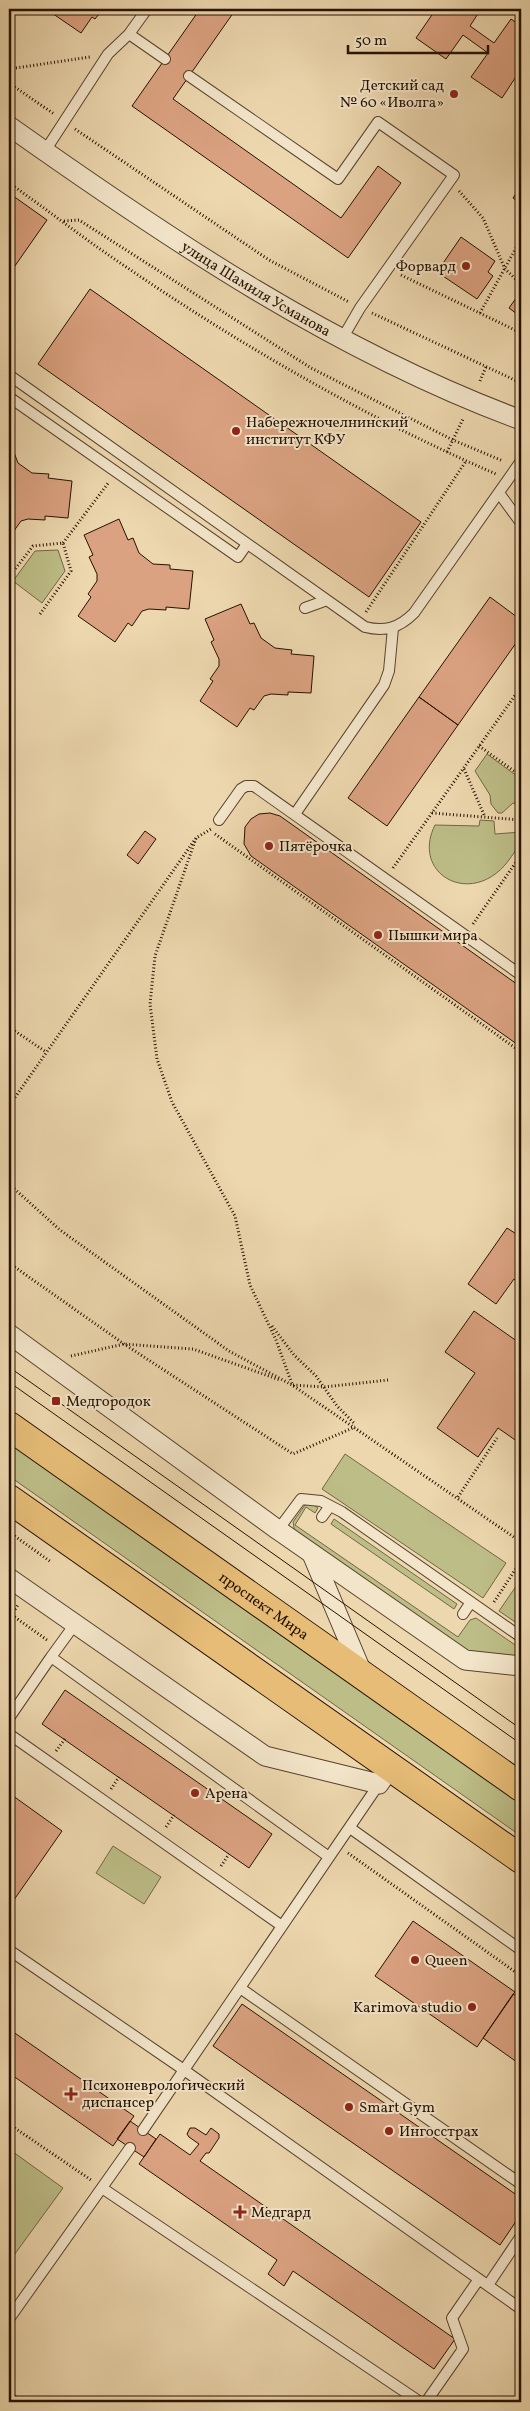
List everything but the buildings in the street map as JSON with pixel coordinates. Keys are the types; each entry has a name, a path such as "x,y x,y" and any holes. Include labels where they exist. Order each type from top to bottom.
{"main road":[{"name":"проспект Мира","path":"9,1426 521,1787"},
{"path":"9,1499 385,1775 521,1859"}],"street":[{"name":"улица Шамиля Усманова","path":"9,126 230,276 342,339 470,401 520,417"},
{"path":"9,1334 278,1530 465,1660 521,1666"},
{"path":"312,1553 363,1675"},
{"path":"9,1578 265,1756 385,1775"}],"lane":[{"path":"45,151 108,54 129,34 147,9"},
{"path":"129,34 165,59"},
{"path":"189,76 338,180 378,122 454,175 389,270 360,308 342,339"},
{"path":"9,375 358,622 374,629 393,628 414,613 519,464"},
{"path":"9,398 238,557 247,544"},
{"path":"499,493 521,523"},
{"path":"305,608 327,600"},
{"path":"295,814 384,685 389,671 393,628"},
{"path":"216,823 241,789 250,785 295,814 521,975"},
{"path":"278,1530 301,1499 321,1501 521,1637"},
{"path":"322,1518 330,1506"},
{"path":"463,1614 471,1602"},
{"path":"9,1718 75,1624"},
{"path":"51,1657 329,1857"},
{"path":"9,1734 282,1926"},
{"path":"143,2130 385,1775"},
{"path":"350,1828 521,1950"},
{"path":"9,1950 184,2070 521,2309"},
{"path":"240,1988 521,2184"},
{"path":"9,2318 130,2148"},
{"path":"102,2188 420,2402"},
{"path":"488,2286 521,2236"},
{"path":"426,2402 463,2349 452,2318 479,2279"}],"path":[{"path":"9,69 108,54"},
{"path":"9,83 269,260 360,308 521,383"},
{"path":"450,181 484,218 505,269 521,284"},
{"path":"9,183 64,221 71,229 118,262 305,380 447,452 508,480"},
{"path":"64,221 79,220 311,368 453,440 519,464"},
{"path":"480,313 521,239"},
{"path":"389,270 521,333"},
{"path":"480,381 486,367"},
{"path":"447,452 463,419"},
{"path":"358,622 466,461"},
{"path":"9,577 33,546 63,543 116,474"},
{"path":"40,614 71,571 63,543"},
{"path":"386,879 521,687"},
{"path":"479,746 521,776"},
{"path":"464,768 485,817"},
{"path":"432,813 521,820"},
{"path":"9,1106 196,838 216,823"},
{"path":"209,830 521,1052"},
{"path":"196,838 155,956 150,1004 156,1059 172,1102 235,1216 250,1285 267,1321 292,1385"},
{"path":"465,935 521,855"},
{"path":"9,1027 46,1052"},
{"path":"9,1184 60,1230 221,1345 292,1385 356,1427 521,1542"},
{"path":"9,1263 124,1344 293,1454 356,1427"},
{"path":"267,1321 294,1355 316,1376 337,1406 356,1427"},
{"path":"46,1361 124,1344 193,1349 292,1385 324,1387 388,1380"},
{"path":"458,1497 497,1438"},
{"path":"9,1532 51,1562"},
{"path":"487,1613 521,1560"},
{"path":"9,2124 102,2188"}],"green space":[{"path":"58,550 65,571 42,603 13,581 35,551"},
{"path":"487,754 521,779 521,805 513,803 502,813 498,813 491,804 490,795 475,771"},
{"path":"480,820 494,821 495,834 521,832 518,847 509,860 494,875 479,882 463,884 449,880 438,871 431,858 430,843 435,825 479,826"},
{"path":"9,1442 521,1801 521,1836 9,1476"},
{"path":"345,1454 506,1563 483,1598 322,1489"},
{"path":"311,1503 318,1508 315,1513 306,1507 295,1525 458,1637 470,1620 476,1618 521,1649 521,1657 480,1654 463,1649 295,1533 293,1522 305,1505"},
{"path":"334,1519 457,1604 454,1609 331,1524"},
{"path":"521,1579 521,1626 499,1611"},
{"path":"113,1846 161,1877 144,1904 96,1873"},
{"path":"9,2149 63,2188 9,2262"}],"tram line":[{"path":"9,1367 521,1729"},
{"path":"9,1382 521,1744"}],"place":[{"name":"Детский сад № 60 «Иволга»","path":"454,94"},
{"name":"Форвард","path":"466,266"},
{"name":"Набережночелнинский институт КФУ","path":"236,431"},
{"name":"Пятёрочка","path":"269,846"},
{"name":"Пышки мира","path":"378,935"},
{"name":"Медгородок","path":"56,1401"},
{"name":"Арена","path":"195,1793"},
{"name":"Queen","path":"415,1960"},
{"name":"Karimova studio","path":"472,2007"},
{"name":"Психоневрологический диспансер","path":"71,2094"},
{"name":"Smart Gym","path":"349,2107"},
{"name":"Ингосстрах","path":"389,2131"},
{"name":"Медгард","path":"240,2212"}]}
